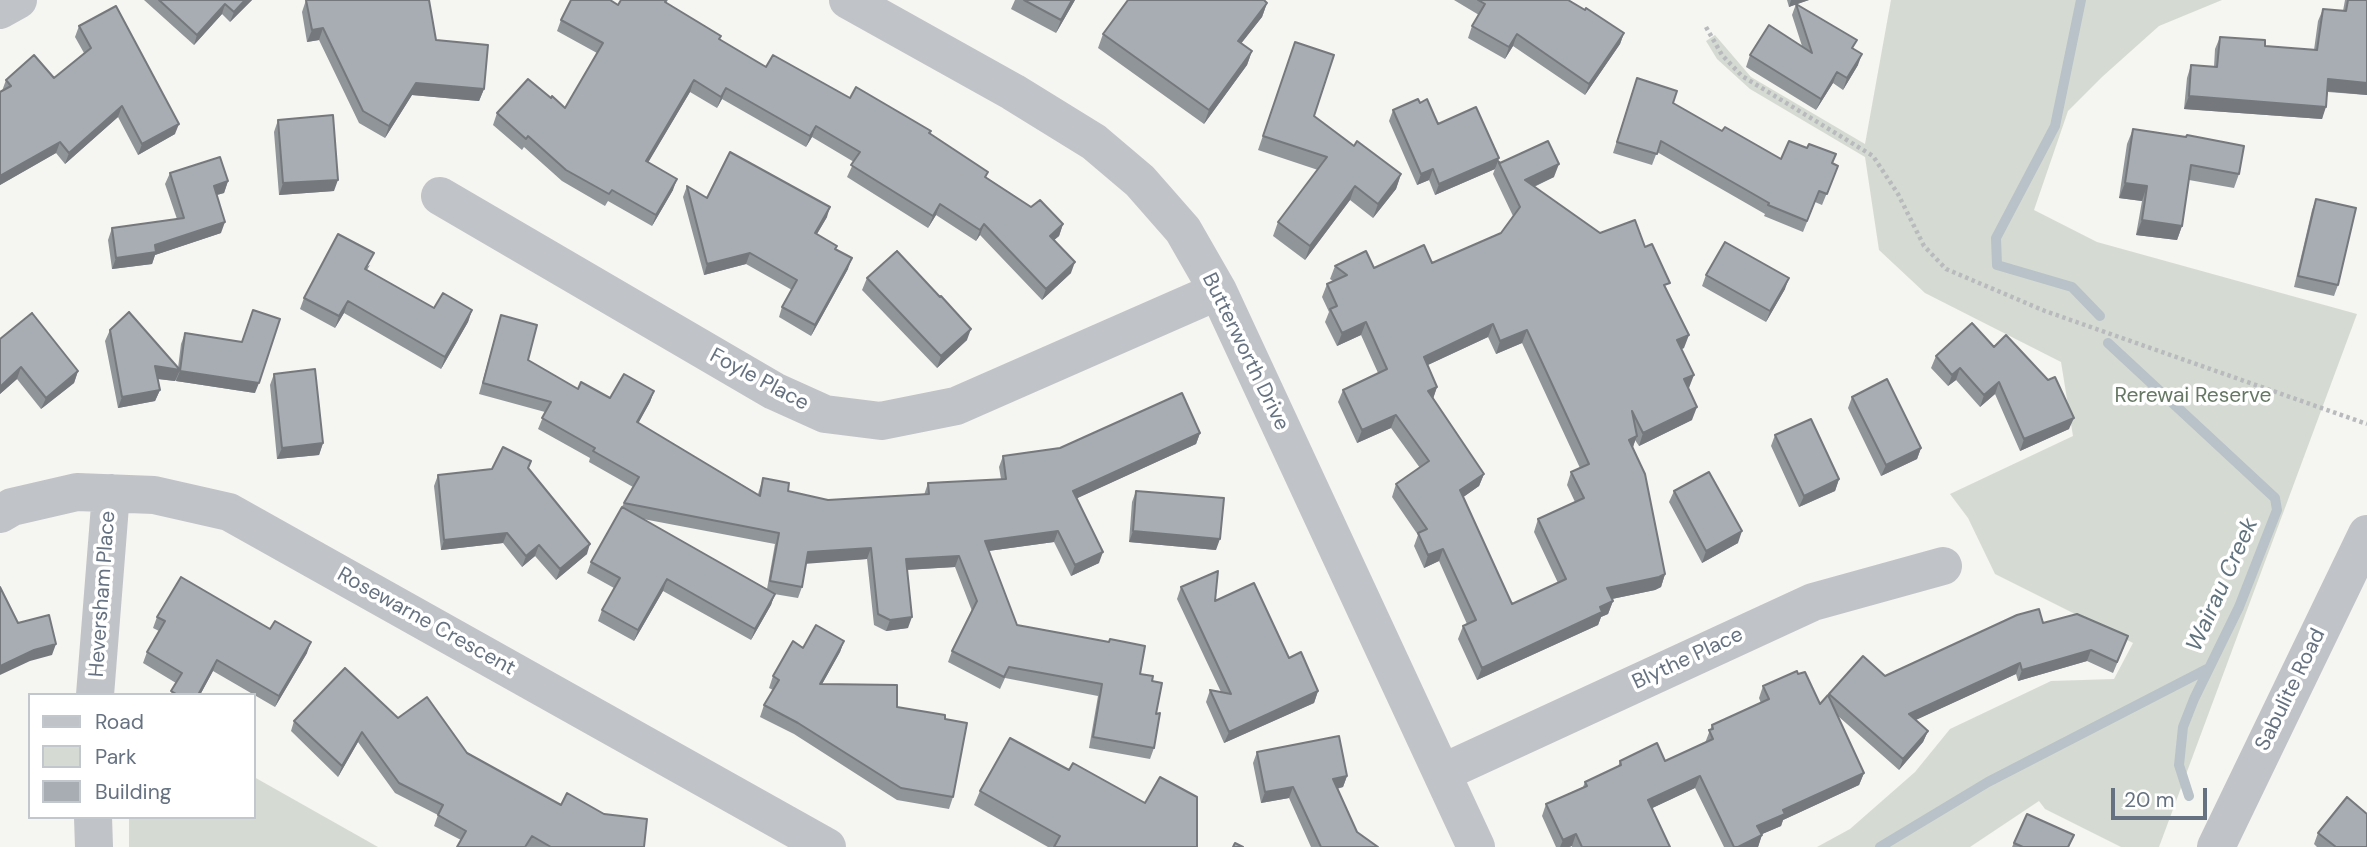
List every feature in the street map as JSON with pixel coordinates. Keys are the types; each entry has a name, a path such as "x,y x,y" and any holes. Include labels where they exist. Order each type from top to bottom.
{"street":[{"path":"0,10 18,0"},
{"name":"Butterworth Drive","path":"848,0 1013,92 1094,142 1140,181 1184,230 1218,292 1476,847"},
{"name":"Foyle Place","path":"440,196 774,391 825,414 881,421 956,406 1218,292"},
{"name":"Rosewarne Crescent","path":"0,514 12,507 77,492 154,495 229,512 827,847"},
{"name":"Heversham Place","path":"95,693 111,493"},
{"name":"Sabulite Road","path":"2216,847 2367,534"},
{"name":"Blythe Place","path":"1442,773 1813,602 1943,566"},
{"path":"93,819 94,847"}],"path":[{"path":"1706,27 1722,55 1742,76 1873,156 1898,194 1924,246 1946,269 2045,311 2367,424"}],"green space":[{"name":"Rerewai Reserve","path":"1891,0 2222,0 2159,26 2068,111 2034,210 2097,242 2357,314 2159,847 2121,847 2045,809 2039,801 1970,847 1817,847 1850,829 1915,772 1950,729 2051,681 2114,679 2133,643 1995,574 1968,518 1950,494 2073,436 2061,362 1925,293 1879,250 1865,157 1750,89 1717,59 1706,41 1715,35 1751,77 1865,144"},
{"path":"256,778 378,847 129,847 129,819 256,819"}],"building":[{"path":"159,0 245,0 234,12 225,4 197,35"},
{"path":"306,0 429,0 436,40 488,45 484,89 416,83 389,126 363,111 323,28 312,30"},
{"path":"571,0 610,0 618,5 621,0 666,0 665,2 721,36 719,39 766,67 773,55 850,98 856,87 931,131 929,133 988,172 985,177 1031,207 1040,200 1063,224 1050,236 1075,262 1046,289 984,224 980,230 940,204 933,216 851,165 860,152 816,126 810,136 726,88 721,97 694,80 646,161 677,179 656,215 612,190 609,194 566,170 497,113 528,79 565,108 603,43 561,20"},
{"path":"1024,0 1072,0 1061,20"},
{"path":"1128,0 1264,0 1267,3 1238,41 1252,51 1209,110 1103,34"},
{"path":"1478,0 1568,0 1585,10 1586,8 1624,33 1589,84 1517,34 1509,47 1472,26 1485,4"},
{"path":"2348,0 2367,0 2367,83 2328,79 2326,107 2189,96 2191,65 2217,67 2220,37 2265,40 2265,46 2317,50 2323,9 2346,11"},
{"path":"1796,4 1857,40 1852,48 1862,54 1847,78 1837,72 1821,99 1750,55 1769,25 1812,53"},
{"path":"116,6 179,124 142,144 122,106 69,153 60,142 0,176 0,92 11,86 6,80 34,55 54,78 91,48 79,26"},
{"path":"1295,42 1334,55 1314,116 1354,146 1357,141 1401,174 1378,204 1355,186 1310,246 1278,222 1327,157 1263,136"},
{"path":"1637,78 1677,91 1673,103 1722,131 1725,127 1781,159 1789,141 1807,148 1809,144 1836,154 1832,163 1838,166 1827,194 1819,191 1807,221 1768,205 1769,203 1661,141 1657,154 1617,142"},
{"path":"1418,99 1420,103 1427,99 1438,124 1476,107 1499,158 1439,184 1433,169 1421,174 1393,110"},
{"path":"333,115 338,180 283,183 278,120"},
{"path":"2133,129 2187,135 2244,146 2239,174 2191,165 2182,226 2142,220 2147,186 2125,183"},
{"path":"1548,141 1559,164 1525,180 1600,233 1635,220 1645,247 1652,244 1670,283 1664,285 1689,335 1677,340 1694,375 1684,379 1697,407 1643,433 1632,411 1637,436 1629,440 1645,474 1665,574 1607,588 1613,601 1600,607 1602,612 1482,668 1463,626 1476,620 1443,549 1428,555 1418,533 1427,529 1396,484 1429,461 1396,415 1362,430 1343,390 1387,369 1366,322 1342,333 1330,309 1337,306 1327,284 1347,275 1335,266 1366,251 1374,268 1424,245 1432,263 1501,233 1520,207 1498,161 1500,163","holes":["1493,324 1500,341 1527,330 1589,464 1571,472 1584,498 1538,519 1566,579 1512,604 1460,490 1484,474 1428,391 1437,387 1424,357"]},
{"path":"730,152 830,207 815,233 852,258 815,325 782,307 797,280 750,253 707,264 687,186 707,198"},
{"path":"220,157 228,181 214,186 225,222 155,245 156,252 116,258 112,228 184,218 170,173"},
{"path":"2316,199 2356,208 2338,285 2298,276"},
{"path":"338,234 374,253 365,269 434,308 443,293 472,310 445,357 348,301 339,316 304,298"},
{"path":"1725,242 1789,278 1770,311 1706,275"},
{"path":"897,251 971,329 941,356 867,278"},
{"path":"253,310 280,319 259,383 180,371 185,333 242,342"},
{"path":"129,312 180,370 155,366 160,390 122,397 110,330"},
{"path":"32,313 78,371 46,398 21,367 0,387 0,339"},
{"path":"501,315 537,325 528,360 578,389 581,382 610,398 624,374 654,391 637,422 760,496 763,478 789,483 788,491 828,500 929,494 928,483 1006,479 1003,456 1060,448 1182,393 1200,433 1073,491 1103,552 1075,565 1058,531 985,541 1017,625 1145,646 1140,674 1153,676 1152,681 1162,683 1156,714 1160,713 1154,748 1093,737 1102,684 1009,667 1004,677 952,651 977,601 959,556 906,559 912,617 890,620 878,614 871,548 808,552 802,587 770,581 779,533 624,503 639,477 542,418 551,402 483,383"},
{"path":"1972,323 1994,347 2006,335 2048,380 2055,377 2074,418 2024,439 1999,382 1984,395 1960,368 1952,375 1936,356"},
{"path":"315,369 323,443 282,448 274,374"},
{"path":"1887,379 1921,448 1886,465 1852,397"},
{"path":"1811,419 1839,479 1804,496 1775,435"},
{"path":"503,447 531,461 528,468 590,544 560,569 539,545 526,556 507,533 444,540 438,475 492,469"},
{"path":"1709,472 1742,531 1706,551 1674,491"},
{"path":"1136,491 1224,498 1220,539 1133,531"},
{"path":"622,507 775,594 755,629 667,579 638,630 602,610 620,578 591,562"},
{"path":"1218,571 1215,601 1254,583 1289,658 1301,652 1318,691 1229,732 1210,690 1231,694 1181,587"},
{"path":"181,577 270,629 275,621 311,642 279,696 217,660 199,693 174,693 171,691 182,673 147,652 165,621 157,617"},
{"path":"0,587 18,623 49,615 56,644 34,650 0,666"},
{"path":"2039,609 2043,623 2077,614 2128,636 2117,662 2091,650 2022,670 2020,663 1909,714 1928,731 1903,759 1829,694 1863,656 1885,676 2017,615"},
{"path":"816,625 844,641 820,684 897,685 897,707 945,715 945,719 967,723 953,797 901,788 798,723 764,705 779,680 773,676 793,641 803,648"},
{"path":"345,668 398,718 427,697 467,753 561,805 567,793 604,814 647,819 644,847 551,847 532,836 525,847 457,847 466,831 438,815 443,805 399,783 362,732 342,766 294,721"},
{"path":"1797,671 1798,674 1805,672 1820,704 1828,695 1864,773 1783,810 1785,814 1757,826 1762,835 1738,847 1734,847 1700,776 1648,800 1670,847 1582,847 1576,834 1563,840 1546,804 1587,786 1585,782 1621,765 1620,761 1657,743 1665,761 1713,739 1709,730 1713,729 1712,725 1769,699 1763,686"},
{"path":"1339,736 1347,776 1333,779 1357,832 1378,847 1321,847 1293,787 1265,792 1257,752"},
{"path":"1010,738 1069,770 1073,763 1145,803 1160,777 1197,797 1197,847 1054,847 1060,836 980,791"},
{"path":"2347,797 2367,814 2367,847 2336,847 2318,833"},
{"path":"2027,814 2074,835 2068,847 2023,847 2014,843"}],"waterway":[{"name":"Wairau Creek","path":"2081,0 2055,126 1996,238 1997,265 2072,287 2100,316"},
{"name":"Wairau Creek","path":"2108,343 2275,498 2277,510 2239,607 2183,727 2179,765 2189,796"},
{"name":"Wairau Creek","path":"1880,847 1988,782 2209,668"}]}
